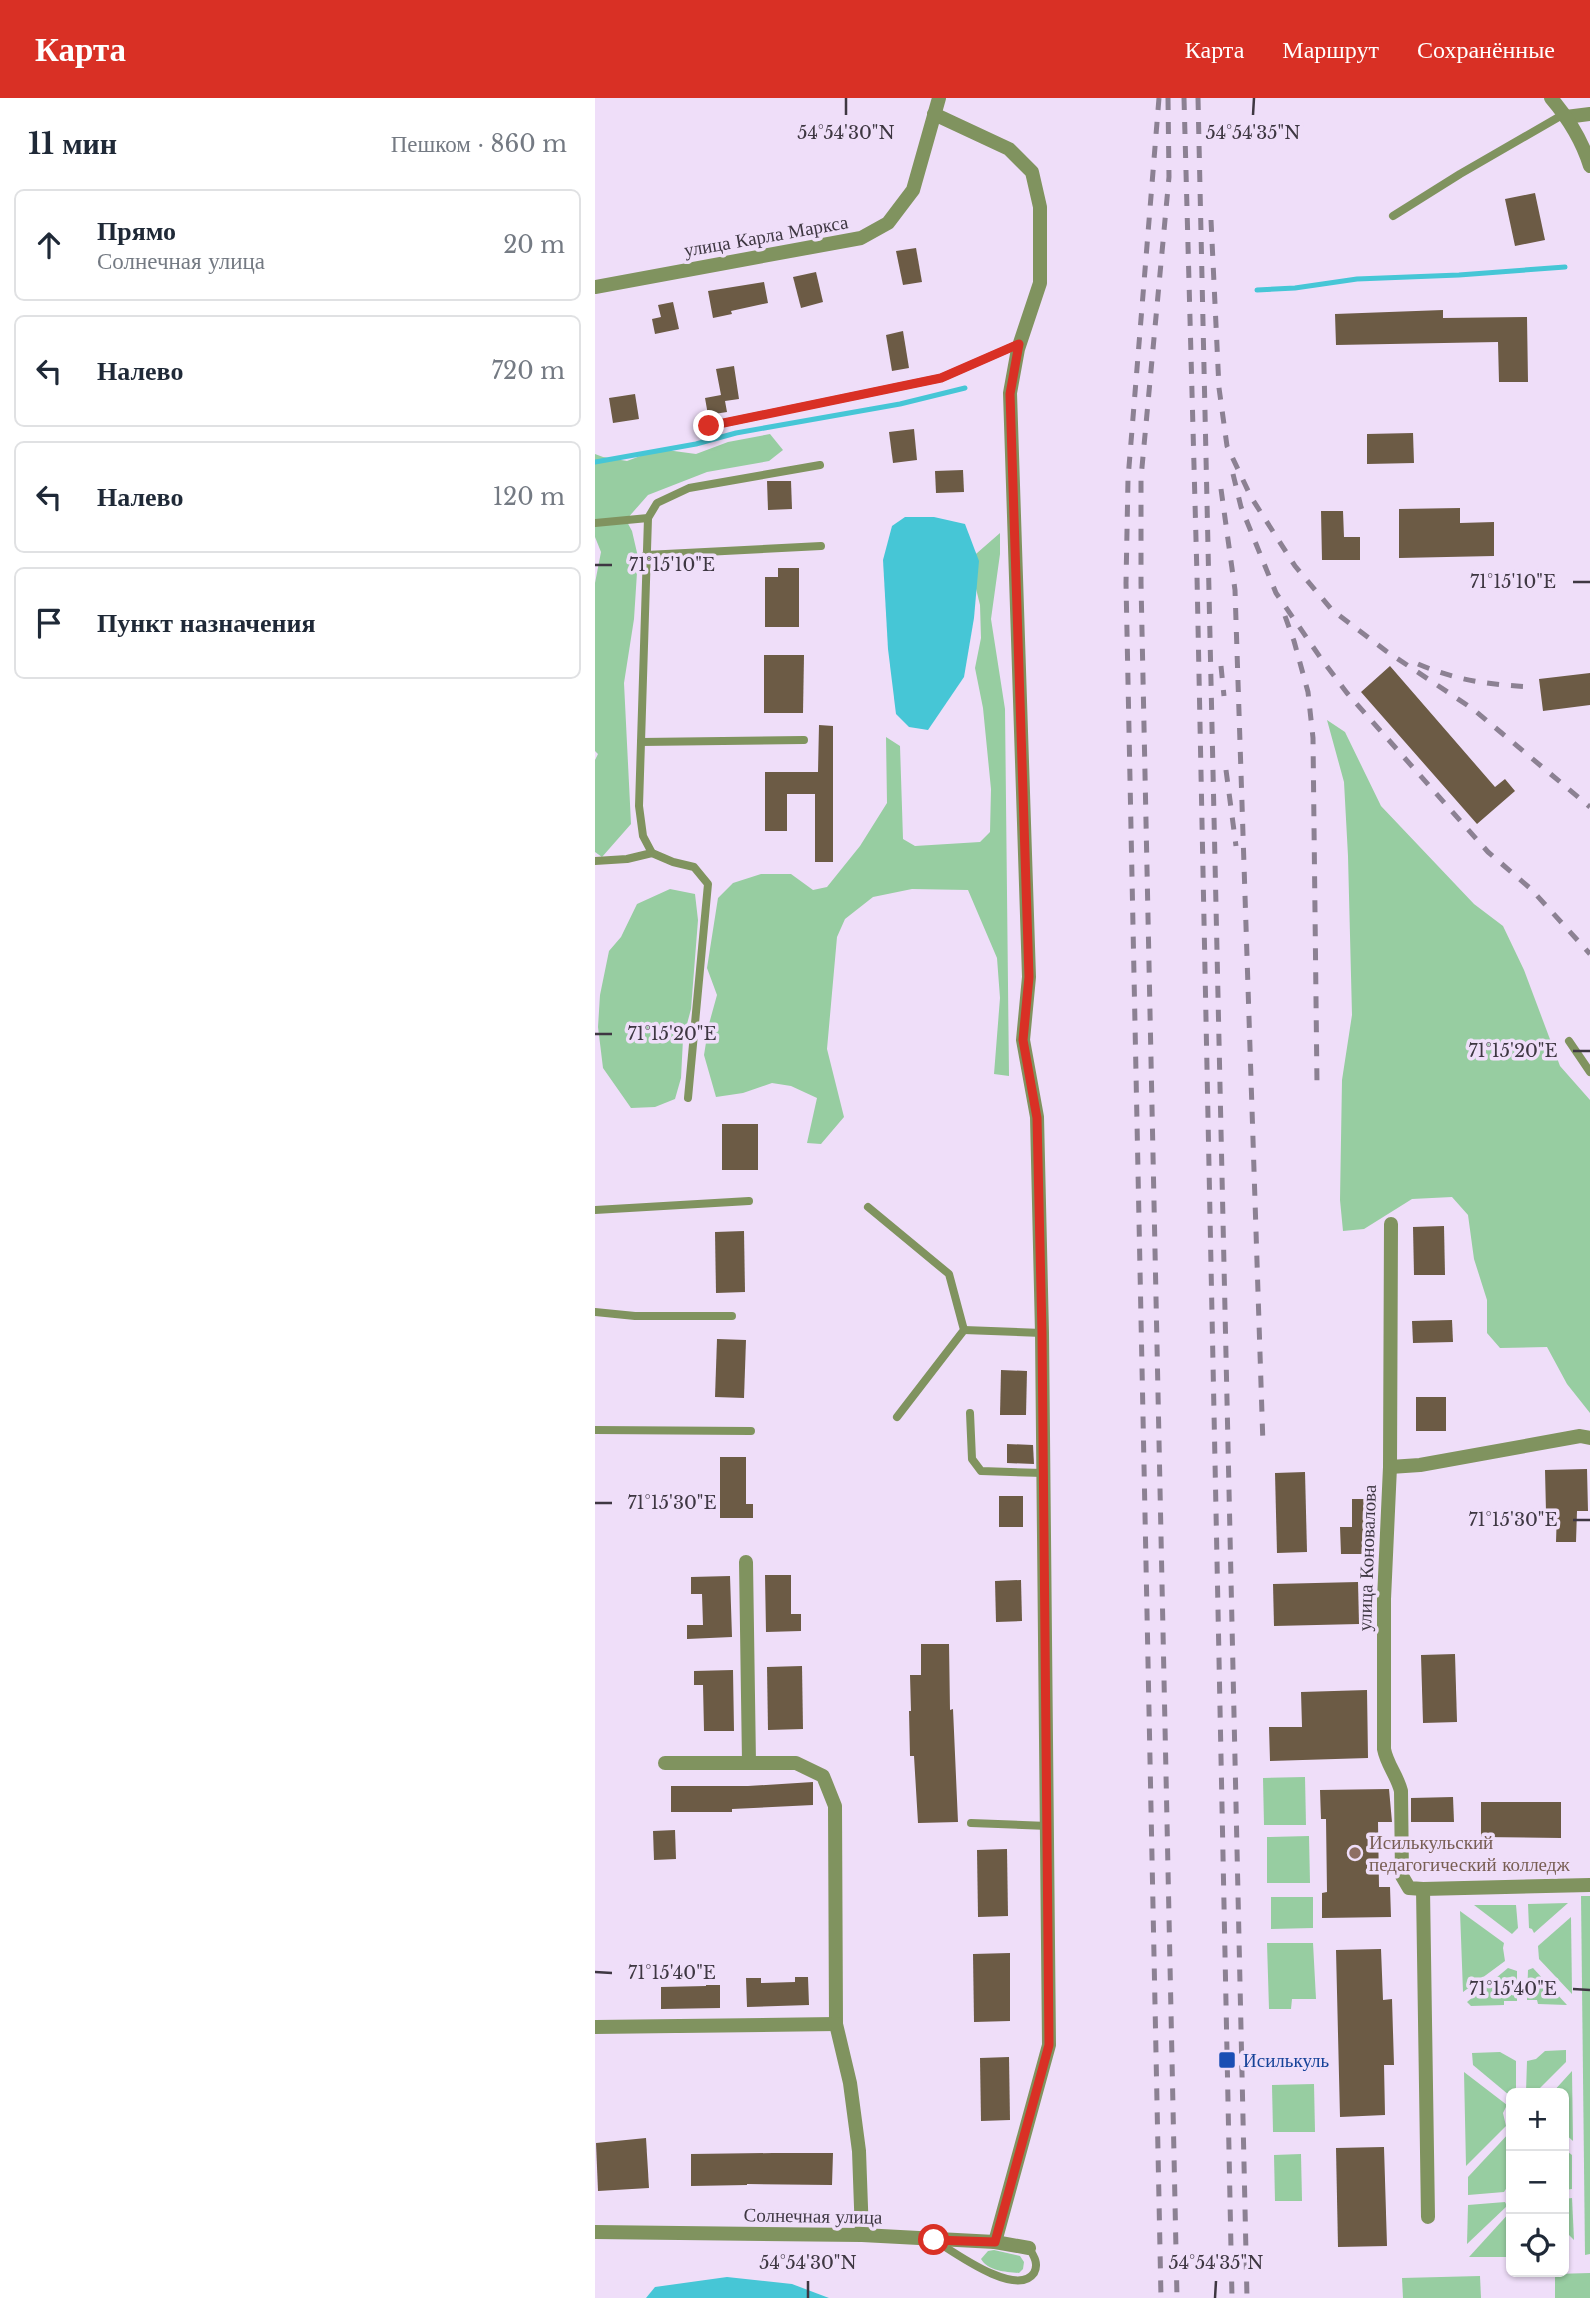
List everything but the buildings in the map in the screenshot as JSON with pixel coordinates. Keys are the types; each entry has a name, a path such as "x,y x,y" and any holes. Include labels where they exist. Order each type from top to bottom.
{"street":[{"name":"улица Карла Маркса","path":"595,286 861,238 888,223 913,190 939,98"},
{"path":"1551,98 1586,152 1590,166"},
{"path":"934,114 1009,149 1032,172 1040,207 1040,283 1019,344 1010,394 1029,977 1023,1040 1037,1118 1042,1333 1049,2045 995,2242"},
{"path":"1565,116 1590,114"},
{"name":"улица Коновалова","path":"1391,1224 1384,1749 1387,1764 1398,1778 1401,1791 1402,1876 1416,1888 1428,2217"},
{"path":"1389,1467 1420,1465 1580,1436 1590,1438"},
{"path":"746,1562 749,1763"},
{"path":"666,1763 796,1763 823,1776 835,1806 836,2024 850,2083 859,2151 862,2235"},
{"path":"1416,1888 1590,1885"},
{"path":"595,2027 836,2024"},
{"name":"Солнечная улица","path":"595,2232 862,2235 995,2242 1029,2248"}],"lane":[{"path":"1393,216 1460,174 1565,116"},
{"path":"709,426 941,378 1019,344"},
{"path":"652,853 643,836 639,806 648,518 657,503 689,488 820,465"},
{"path":"595,523 648,518"},
{"path":"646,555 821,546"},
{"path":"641,742 804,740"},
{"path":"595,860 627,859 652,853 694,867 708,884 688,1098"},
{"path":"1569,1041 1590,1072"},
{"path":"595,1210 749,1201"},
{"path":"868,1207 949,1273 964,1330"},
{"path":"595,1312 635,1316 732,1316"},
{"path":"964,1330 1042,1333"},
{"path":"897,1417 964,1330"},
{"path":"970,1413 972,1460 981,1471 1043,1473"},
{"path":"595,1430 751,1431"},
{"path":"971,1824 1048,1826"},
{"path":"934,2240 995,2278 1023,2283 1032,2277 1037,2267 1029,2248"}],"green space":[{"path":"770,434 783,450 769,461 707,472 648,495 626,520 632,531 638,557 634,619 624,683 631,824 602,857 595,852 595,760 598,754 595,751 595,583 601,552 595,537 595,454 627,461 659,449 696,454 728,442"},
{"path":"1000,533 1000,554 991,619 1005,709 1009,1076 994,1074 1000,998 997,958 968,890 912,889 873,897 845,919 837,937 827,1049 844,1117 821,1144 807,1143 817,1098 791,1086 772,1083 743,1093 716,1097 704,1055 717,995 707,968 718,898 733,883 761,874 791,874 813,890 827,887 860,846 887,803 886,737 900,746 903,839 915,846 980,842 990,832 991,789 983,708 975,668 981,638 980,605 969,560"},
{"path":"1327,720 1345,732 1381,806 1474,904 1503,926 1524,970 1560,1066 1590,1100 1590,1413 1567,1384 1547,1347 1500,1348 1487,1333 1487,1300 1474,1259 1468,1215 1452,1197 1412,1199 1364,1229 1343,1231 1340,1200 1342,1080 1352,1015 1348,856 1344,782"},
{"path":"670,889 695,894 698,920 691,1009 683,1039 681,1078 675,1099 655,1107 631,1108 603,1068 598,1027 600,995 609,951 621,937 637,904"},
{"path":"1305,1777 1306,1825 1264,1825 1263,1778"},
{"path":"1309,1836 1310,1883 1267,1883 1267,1837"},
{"path":"1581,1896 1590,1896 1590,2254 1585,2255"},
{"path":"1271,1897 1313,1897 1313,1928 1271,1929"},
{"path":"1568,1903 1534,1933 1529,1928 1528,1904"},
{"path":"1474,1905 1516,1905 1518,1928 1512,1934"},
{"path":"1460,1911 1504,1943 1505,1961 1463,1992"},
{"path":"1571,1917 1572,1994 1539,1959 1538,1946"},
{"path":"1267,1943 1313,1943 1316,1999 1292,1999 1291,2009 1269,2009"},
{"path":"1508,1968 1517,1971 1517,2001 1504,2001 1504,2005 1471,2006 1467,2002"},
{"path":"1533,1968 1567,2005 1538,2004 1537,2000 1527,2000 1528,1970"},
{"path":"1566,2050 1566,2062 1540,2088 1526,2088 1527,2061 1536,2059 1545,2051"},
{"path":"1500,2052 1516,2061 1516,2088 1506,2088 1506,2092 1473,2065 1472,2053"},
{"path":"1572,2071 1573,2141 1569,2137 1569,2088 1557,2088"},
{"path":"1464,2072 1506,2104 1503,2113 1506,2126 1466,2166"},
{"path":"1314,2084 1315,2132 1273,2132 1272,2085"},
{"path":"1506,2136 1504,2192 1468,2195 1468,2177"},
{"path":"1569,2153 1572,2155 1572,2189 1569,2189"},
{"path":"1301,2154 1302,2201 1275,2201 1274,2155"},
{"path":"1569,2198 1572,2198 1574,2240 1569,2235"},
{"path":"1505,2202 1506,2207 1467,2244 1468,2205"},
{"path":"1506,2216 1506,2257 1469,2257"},
{"path":"988,2251 1020,2256 1024,2262 1023,2269 1014,2273 988,2266 981,2259"},
{"path":"1590,2273 1590,2298 1555,2298 1555,2277 1569,2277 1569,2274"},
{"path":"1480,2276 1481,2298 1403,2298 1402,2278"}],"water":[{"path":"905,517 934,517 965,524 979,561 974,618 964,677 928,730 909,727 896,714 888,649 883,560 892,526"},
{"path":"727,2277 792,2284 829,2298 646,2298 655,2287"}],"waterway":[{"path":"1257,290 1295,288 1357,279 1565,267"},
{"path":"595,462 696,444 736,433 900,404 965,388"}],"railway":[{"path":"1159,98 1128,479 1126,583 1161,2298"},
{"path":"1168,98 1169,177 1141,478 1141,583 1177,2298"},
{"path":"1184,98 1197,576 1232,2298"},
{"path":"1198,98 1247,2298"},
{"path":"1211,220 1219,388 1227,446 1251,497 1295,566 1332,610 1386,651 1473,709 1590,807"},
{"path":"1233,474 1241,507 1276,593 1320,657 1347,693 1488,852 1531,889 1590,954"},
{"path":"1221,489 1235,590 1263,1445"},
{"path":"1285,616 1308,692 1313,738 1317,1085"},
{"path":"1418,664 1475,681 1534,687"},
{"path":"1221,666 1224,696"},
{"path":"1226,770 1236,846"}],"place":[{"name":"Исилькульский педагогический колледж","path":"1355,1853"},
{"name":"Исилькуль","path":"1227,2060"}],"route":[{"path":"709,426 941,378 1019,344 1010,394 1029,977 1023,1040 1037,1118 1042,1333 1049,2045 995,2242 934,2240"}]}
